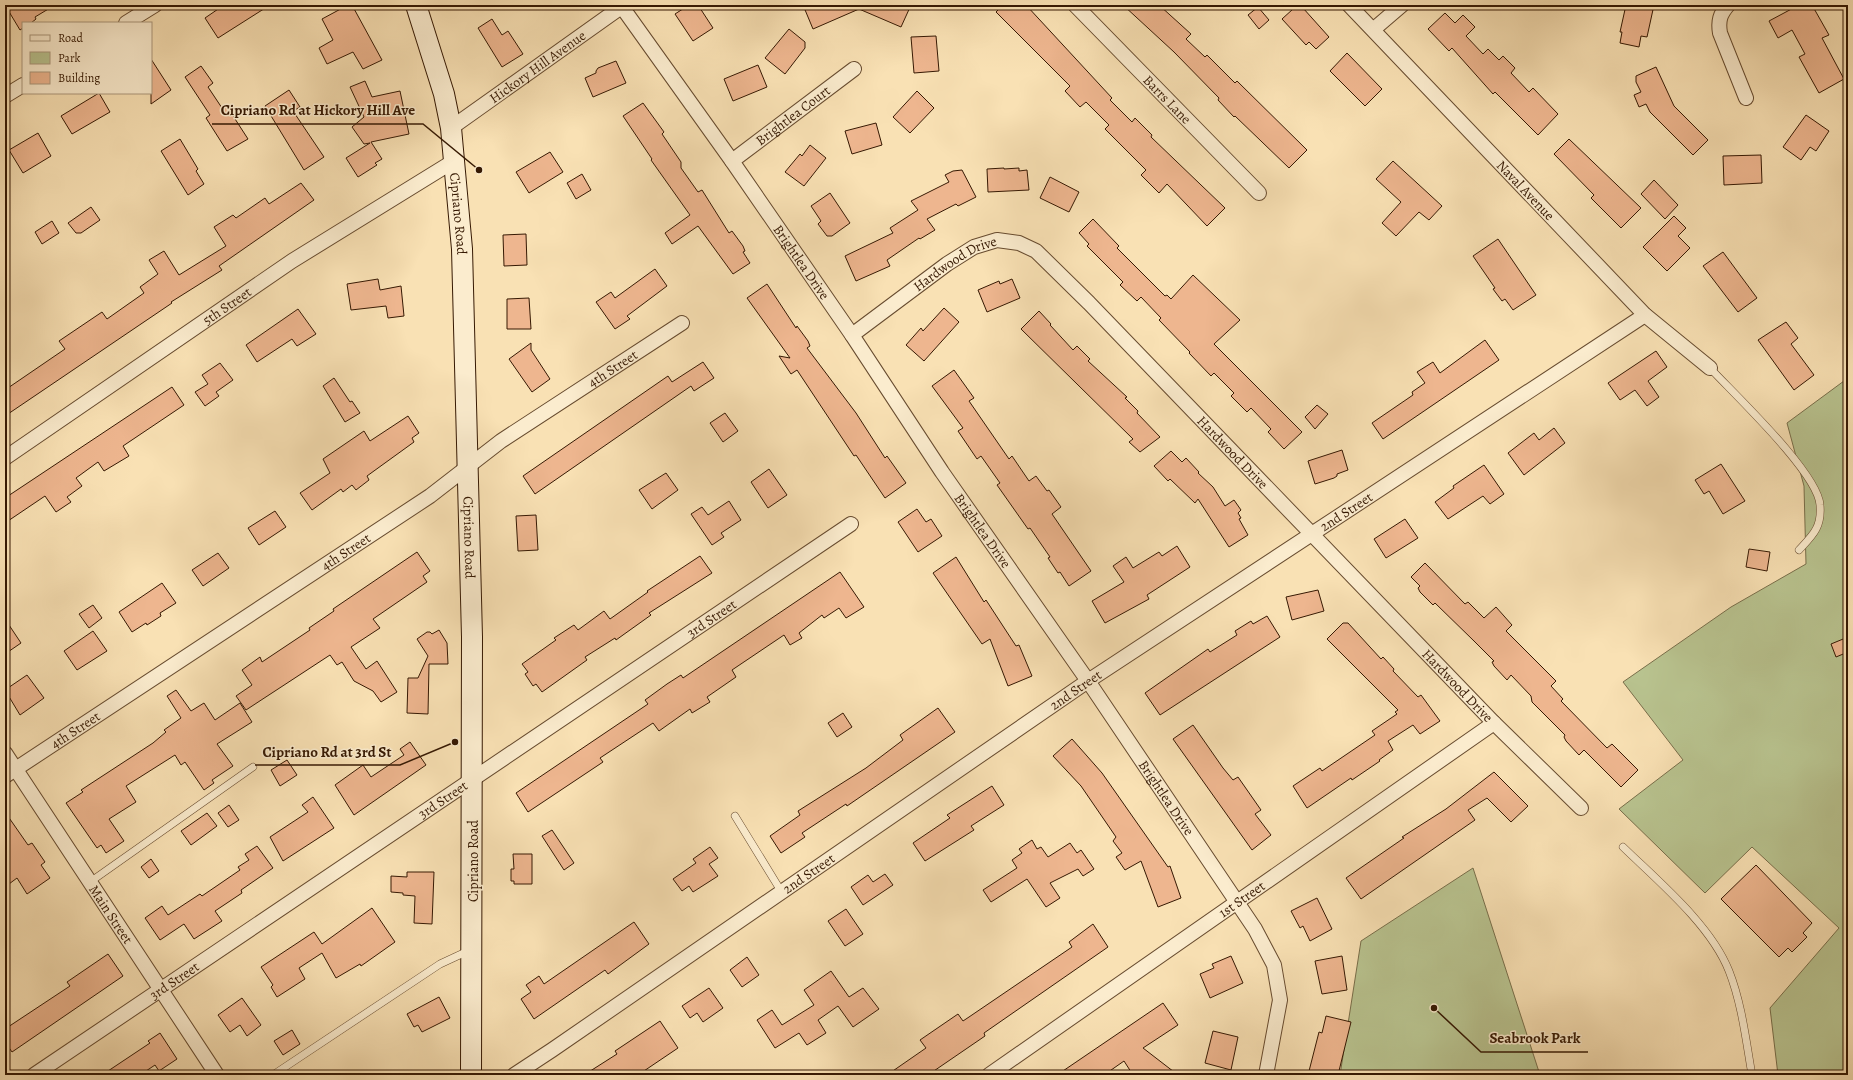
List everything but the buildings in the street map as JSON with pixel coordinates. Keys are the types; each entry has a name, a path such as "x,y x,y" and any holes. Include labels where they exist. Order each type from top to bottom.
{"street":[{"path":"128,22 155,5"},
{"name":"Cipriano Road","path":"416,5 444,94 451,128 462,249 469,467 473,779 471,1075"},
{"name":"Barrs Lane","path":"1075,5 1259,193"},
{"name":"Naval Avenue","path":"1349,5 1374,29 1644,315 1710,368"},
{"path":"1374,29 1402,5"},
{"path":"1728,5 1718,22 1720,33 1746,98"},
{"name":"Hickory Hill Avenue","path":"451,128 623,6"},
{"name":"Brightlea Drive","path":"623,6 852,334 942,472 1088,681 1238,903 1268,952 1274,965 1278,980 1280,1000 1266,1075"},
{"name":"Brightlea Court","path":"732,161 854,69"},
{"path":"5,96 22,86"},
{"name":"5th Street","path":"5,458 292,261 454,161"},
{"name":"Hardwood Drive","path":"852,334 948,264 974,247 997,240 1019,242 1036,251 1090,303 1186,405 1313,534 1494,723 1581,808"},
{"name":"2nd Street","path":"514,1075 1088,681 1644,315"},
{"name":"4th Street","path":"10,772 430,496 501,442 682,323"},
{"name":"3rd Street","path":"34,1075 851,524"},
{"name":"1st Street","path":"989,1075 1238,903 1494,723"},
{"name":"Main Street","path":"5,753 10,772 90,882 217,1075"}],"lane":[{"path":"1710,368 1787,449 1815,490 1820,504 1820,520 1814,534 1799,550"},
{"path":"90,882 253,767"},
{"path":"735,816 781,891"},
{"path":"1622,847 1673,894 1712,940 1729,971 1740,1010 1752,1075"},
{"path":"273,1075 440,964 472,949"}],"green space":[{"path":"1848,378 1848,1075 1778,1075 1770,1008 1839,928 1752,847 1705,893 1619,809 1683,760 1623,682 1731,607 1806,564 1804,486 1787,423"},
{"path":"1473,868 1540,1075 1340,1075 1361,941"}],"place":[{"name":"Cipriano Rd at Hickory Hill Ave","path":"479,170"},
{"name":"Cipriano Rd at 3rd St","path":"455,742"},
{"name":"Seabrook Park","path":"1434,1008"}]}
